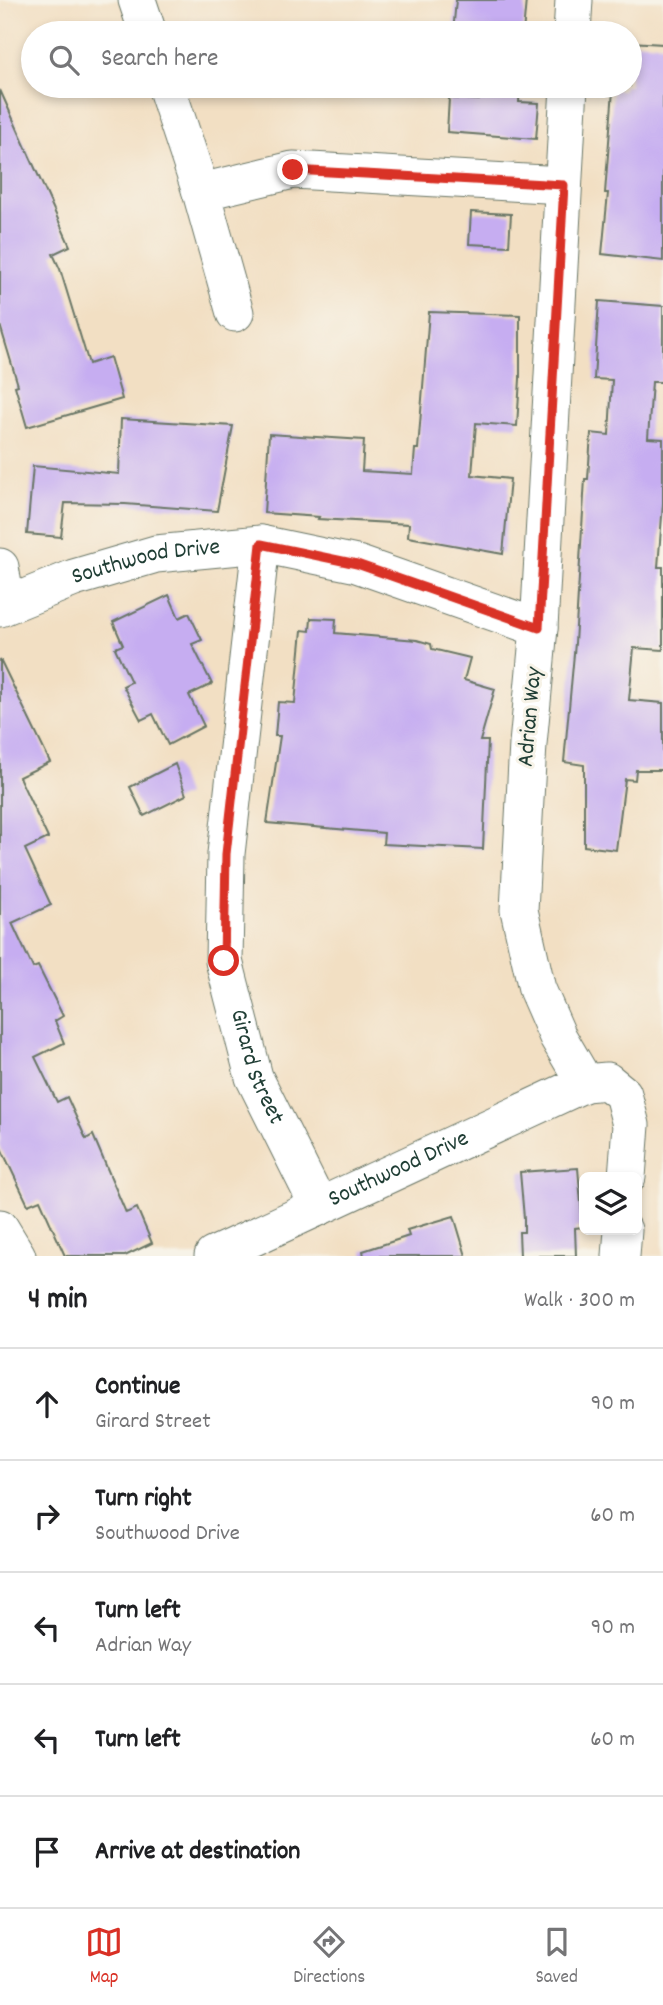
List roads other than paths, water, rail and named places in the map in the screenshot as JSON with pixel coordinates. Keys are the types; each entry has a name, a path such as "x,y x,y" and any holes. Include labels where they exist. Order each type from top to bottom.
{"street":[{"path":"137,0 144,21"},
{"path":"573,21 574,0"},
{"path":"170,98 201,192 235,313"},
{"name":"Adrian Way","path":"568,98 539,628 519,911 537,989 558,1037 585,1083"},
{"path":"201,192 293,170 564,185"},
{"name":"Southwood Drive","path":"3,606 74,578 156,554 261,544 357,564 539,628"},
{"name":"Girard Street","path":"261,544 226,854 224,961 254,1077 319,1207"},
{"path":"0,567 3,606"},
{"path":"585,1083 607,1081 623,1094 631,1125 627,1172"},
{"name":"Southwood Drive","path":"213,1256 585,1083"},
{"path":"0,1228 17,1256"},
{"path":"621,1256 623,1235"}]}
